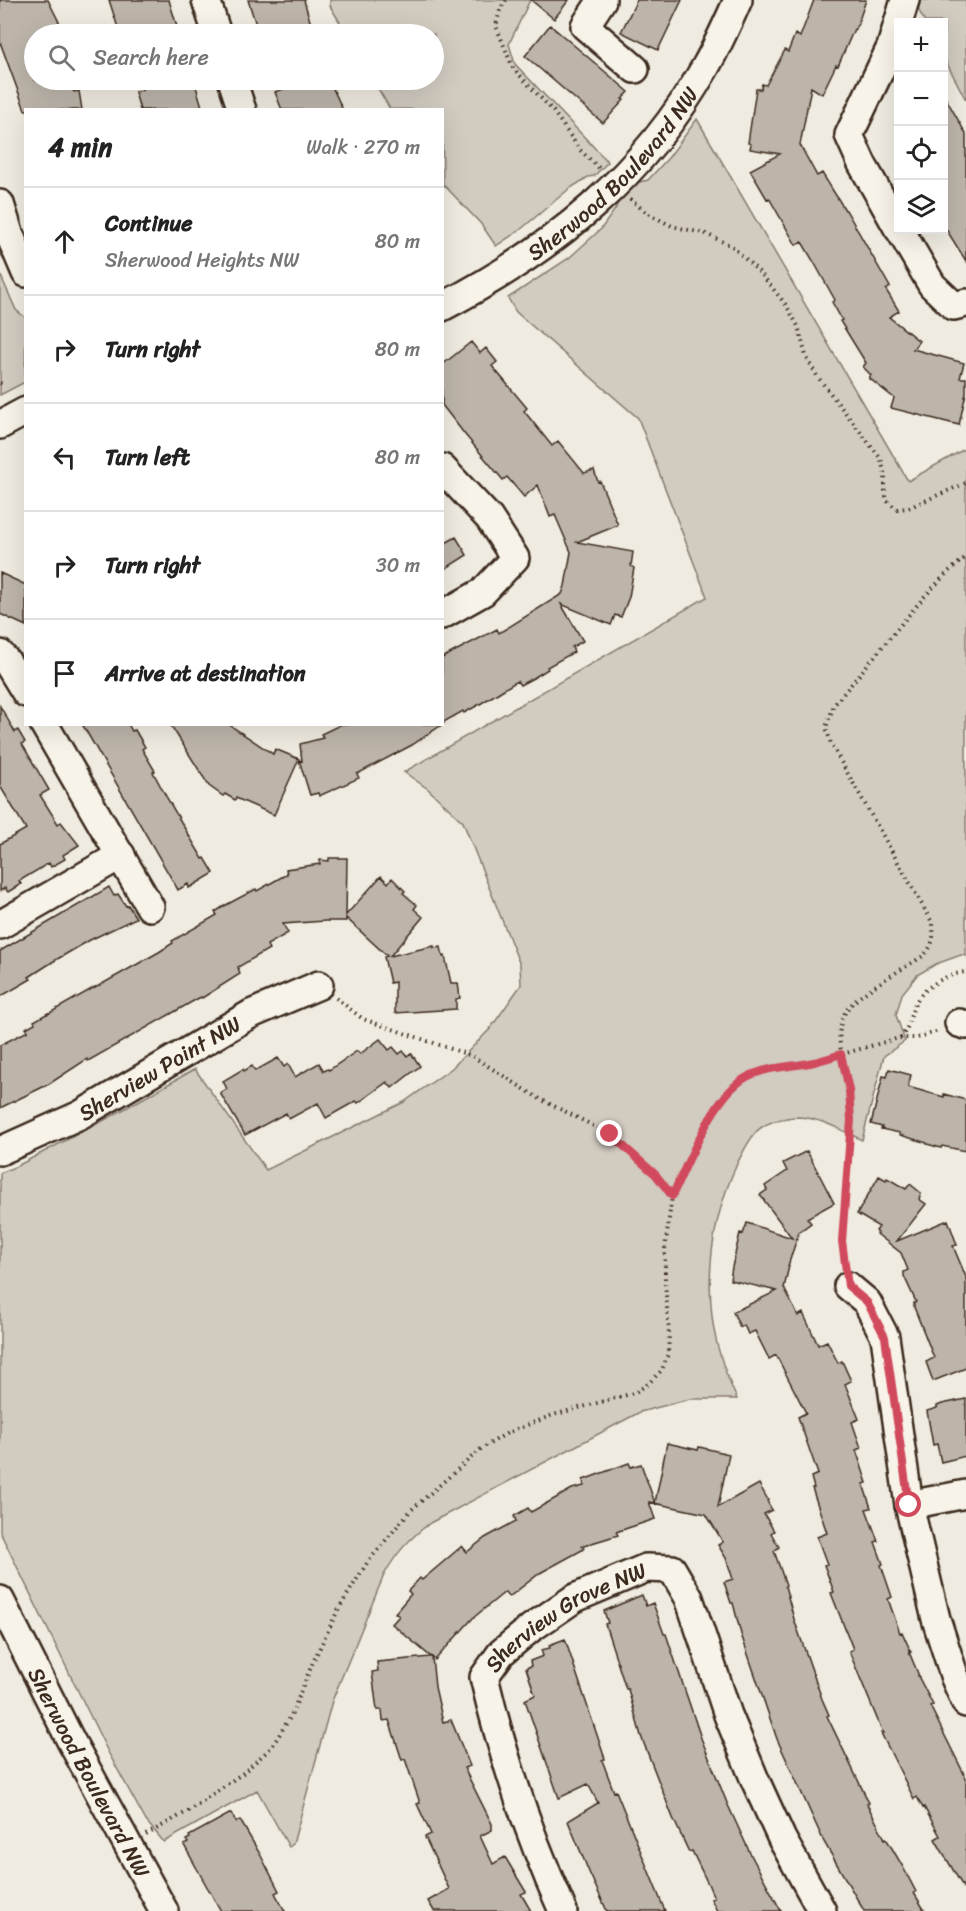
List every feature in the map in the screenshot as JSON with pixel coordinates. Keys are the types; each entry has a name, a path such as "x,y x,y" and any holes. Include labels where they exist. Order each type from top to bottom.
{"street":[{"path":"206,0 214,24"},
{"path":"602,0 585,26 635,69"},
{"name":"Sherwood Boulevard NW","path":"444,306 517,265 560,234 615,184 659,136 686,98 706,66 738,0"},
{"path":"894,220 862,164 849,135 891,47 905,0"},
{"path":"235,90 241,108"},
{"path":"0,204 24,268"},
{"path":"902,234 932,285 954,306 966,303"},
{"path":"0,425 24,412"},
{"path":"444,470 489,518 515,558 483,592 444,614"},
{"path":"0,654 8,662 24,690"},
{"path":"45,726 150,907"},
{"path":"0,926 121,855"},
{"name":"Sherview Point NW","path":"0,1151 80,1115 251,1014 319,985"},
{"path":"848,1286 867,1302 885,1337 909,1505 936,1619 955,1678 966,1703"},
{"path":"909,1505 966,1494"},
{"name":"Sherview Grove NW","path":"563,1911 522,1811 496,1728 484,1677 501,1653 531,1628 575,1598 646,1568 672,1569 689,1598 728,1715 755,1780 782,1839 822,1911"},
{"name":"Sherwood Boulevard NW","path":"0,1600 60,1720 164,1911"}],"path":[{"path":"506,0 500,10 496,26 513,68 553,111 580,150 600,169"},
{"path":"628,196 647,213 672,226 706,234 732,246 762,275 786,305 798,326 806,356 817,376 881,459 887,501 897,509 908,508 966,483"},
{"path":"0,383 5,385"},
{"path":"848,1286 842,1241 851,1120 849,1090 839,1036 843,1017 851,1003 923,956 931,948 934,936 933,924 831,744 826,727 834,705 923,598 966,557"},
{"path":"899,1038 907,1030 916,1003 922,994 945,978 966,972"},
{"path":"319,985 363,1019 472,1056 540,1099 610,1134 656,1175 672,1196"},
{"path":"127,1845 188,1811 243,1773 272,1748 291,1716 338,1610 367,1563 410,1511 481,1449 509,1432 553,1415 634,1392 648,1384 662,1370 668,1354 665,1249 672,1196 709,1121 724,1097 746,1077 771,1069 814,1062 899,1038 917,1038 963,1024"}],"shaded area":[{"path":"330,0 530,0 509,44 515,64 608,162 594,176 588,177 569,189 520,230 496,246 481,224 444,185 444,108 389,108 379,90 444,90 444,24 341,24 330,6"},
{"path":"921,0 966,0 966,100 948,66 948,18 923,18 918,9"},
{"path":"697,119 908,481 966,448 966,956 961,955 936,964 917,975 902,994 896,1015 905,1041 884,1056 862,1140 823,1122 793,1117 760,1128 743,1152 729,1182 718,1219 710,1277 715,1337 737,1399 690,1399 640,1412 430,1523 404,1546 384,1575 332,1701 293,1844 289,1847 257,1790 164,1842 146,1821 108,1752 0,1532 0,1173 110,1117 195,1069 266,1170 404,1102 452,1068 490,1029 521,985 520,965 463,822 428,789 404,772 707,597 638,418 516,312 508,298 569,258 601,229 616,208 619,199 635,183 648,180 669,157"},
{"path":"0,274 16,310 24,316 24,383 0,395"}],"building":[{"path":"0,0 48,0 60,24 24,24 24,90 79,91 82,108 24,108 0,42"},
{"path":"109,0 169,0 176,24 117,24"},
{"path":"248,0 304,0 311,24 256,24"},
{"path":"531,0 569,0 554,19"},
{"path":"637,0 682,0 658,50 621,32"},
{"path":"814,0 866,0 856,29 822,94 811,87 800,145 817,176 822,173 846,210 890,287 886,290 899,311 889,317 919,341 913,349 964,363 960,378 966,378 966,393 959,425 891,408 894,398 869,378 871,375 863,367 866,363 840,321 842,320 832,302 835,300 802,242 796,245 750,170 780,154 750,149 751,144 748,143 756,89 761,89 762,84 766,85 785,50 788,52 795,34 800,37"},
{"path":"550,25 629,92 603,123 525,56"},
{"path":"197,90 202,108 139,108 135,92"},
{"path":"280,90 334,90 342,108 281,108 275,92"},
{"path":"948,102 966,134 966,261 948,232"},
{"path":"471,342 480,353 486,348 497,362 492,366 527,408 524,411 552,446 558,441 584,473 594,470 598,482 600,481 618,525 577,542 633,552 631,566 634,568 629,597 621,617 615,615 611,625 561,604 583,641 572,647 574,652 547,667 548,669 535,677 520,685 517,681 464,713 463,711 444,722 444,657 497,629 499,633 562,594 571,552 555,515 550,517 538,485 524,497 507,477 503,480 444,408 444,363"},
{"path":"456,537 467,555 444,570 444,544"},
{"path":"0,573 24,584 24,625 0,614"},
{"path":"0,706 15,732 18,730 25,742 22,744 49,790 40,795 58,824 61,822 79,845 63,855 65,859 51,867 49,863 19,881 21,884 8,892 5,888 0,891 0,844 26,829 0,786"},
{"path":"83,726 129,726 132,731 135,730 145,747 142,749 167,798 203,859 205,858 214,873 189,888 188,884 178,890"},
{"path":"171,726 231,726 273,754 275,749 299,759 274,815 236,798 235,800 225,794 223,796 209,786"},
{"path":"338,726 440,726 412,745 357,774 359,778 319,796 318,793 310,795 299,760 302,761 300,744 323,738 321,734"},
{"path":"329,858 347,858 346,915 381,876 388,883 392,878 405,891 403,893 417,905 414,909 423,917 390,956 434,946 434,948 441,947 451,983 458,983 460,998 456,999 456,1009 395,1013 395,982 390,983 384,957 387,956 346,918 346,921 283,924 288,933 267,945 269,949 238,967 240,974 202,998 88,1061 87,1059 49,1084 0,1108 0,1045 28,1031 26,1028 35,1023 34,1021 159,952 173,943 172,941 217,915 215,912 226,905 287,874 286,869 320,864 320,860 329,861"},
{"path":"109,887 114,896 118,894 126,906 128,905 136,918 90,940 0,997 0,951"},
{"path":"380,1039 389,1050 393,1047 399,1054 403,1051 407,1056 411,1053 420,1066 392,1088 387,1082 358,1103 356,1101 326,1118 318,1103 289,1119 286,1113 245,1135 220,1093 227,1089 223,1081 243,1069 244,1071 252,1066 255,1071 278,1058 284,1067 288,1064 295,1077 319,1063 324,1071 329,1070 357,1051 360,1054"},
{"path":"889,1069 911,1075 908,1087 944,1097 944,1094 966,1100 966,1151 942,1146 941,1148 871,1124 883,1076 887,1077"},
{"path":"807,1151 834,1203 807,1218 811,1223 799,1232 788,1266 784,1288 798,1316 803,1313 818,1345 827,1341 838,1363 842,1361 851,1381 845,1384 859,1419 852,1422 861,1448 856,1450 867,1483 863,1484 871,1508 866,1509 878,1541 875,1542 892,1597 888,1599 900,1633 902,1632 911,1652 909,1652 918,1676 933,1705 930,1706 966,1778 966,1892 935,1839 940,1836 917,1797 914,1799 881,1733 883,1733 849,1651 853,1649 831,1593 834,1592 824,1565 827,1564 817,1537 827,1533 812,1488 814,1488 811,1477 818,1474 798,1417 806,1413 776,1355 769,1359 755,1331 748,1334 744,1325 740,1327 733,1312 777,1291 730,1280 732,1267 740,1233 743,1234 747,1223 792,1238 760,1195 767,1190 765,1186 787,1171 783,1163"},
{"path":"879,1176 906,1189 910,1184 921,1193 919,1199 926,1204 897,1241 948,1220 957,1245 953,1246 966,1277 966,1368 933,1381 926,1362 934,1358 914,1307 916,1302 904,1276 904,1272 908,1270 901,1253 877,1234 879,1227 857,1214"},
{"path":"966,1399 966,1456 941,1462 937,1444 933,1445 927,1411 942,1404"},
{"path":"667,1443 729,1454 718,1507 759,1484 768,1500 772,1510 764,1514 774,1531 771,1533 779,1547 774,1551 786,1585 794,1619 829,1715 827,1716 869,1803 867,1804 925,1911 864,1911 824,1842 777,1739 741,1634 733,1603 731,1603 724,1582 733,1579 726,1558 718,1545 723,1542 706,1514 649,1502 655,1519 616,1532 618,1535 582,1546 584,1549 540,1573 509,1597 505,1592 473,1618 435,1660 432,1657 435,1687 443,1722 451,1720 470,1766 464,1768 492,1824 492,1830 480,1836 493,1864 505,1857 526,1892 521,1894 531,1911 434,1911 428,1901 449,1889 425,1837 431,1834 417,1804 420,1803 405,1759 402,1760 389,1720 383,1721 382,1710 377,1710 372,1672 378,1671 377,1662 431,1657 392,1624 399,1616 395,1613 411,1594 408,1591 420,1578 422,1580 462,1546 467,1552 485,1538 516,1521 514,1516 528,1508 531,1512 572,1489 584,1486 583,1480 629,1463 631,1467 641,1464 655,1503"},
{"path":"642,1595 646,1606 653,1603 664,1634 666,1634 701,1738 727,1803 781,1911 717,1911 711,1899 714,1898 709,1886 673,1818 641,1736 628,1689 626,1689 605,1624 608,1623 604,1611"},
{"path":"565,1639 605,1759 602,1760 665,1911 607,1911 568,1821 598,1803 588,1784 559,1798 525,1700 535,1695 526,1668 531,1666 530,1661 543,1656 541,1650 550,1648 549,1645"},
{"path":"231,1813 236,1822 240,1820 260,1854 279,1891 275,1893 285,1911 221,1911 206,1885 184,1845 188,1843 186,1840 190,1838 189,1836"}],"route":[{"path":"610,1134 656,1175 672,1196 709,1121 724,1097 746,1077 771,1069 814,1062 841,1054 849,1090 851,1120 842,1241 848,1286 867,1302 885,1337 909,1505"}]}
